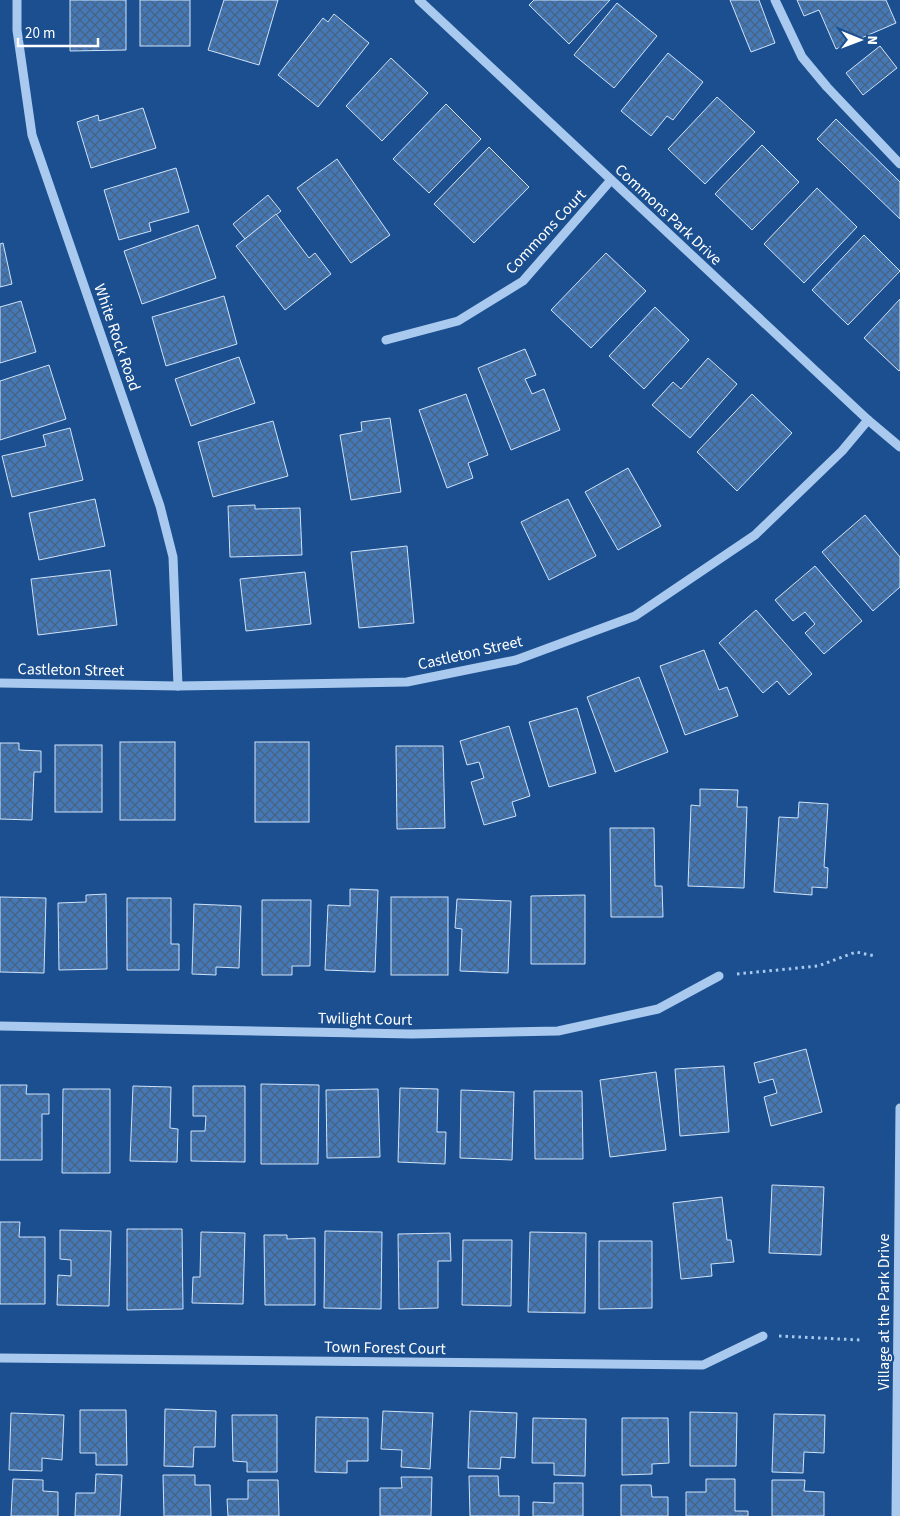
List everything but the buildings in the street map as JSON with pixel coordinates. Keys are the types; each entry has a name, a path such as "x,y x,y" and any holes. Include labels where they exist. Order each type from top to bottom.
{"street":[{"name":"White Rock Road","path":"17,0 18,30 32,135 160,506 173,558 178,686"},
{"name":"Commons Park Drive","path":"419,0 868,420 900,447"},
{"path":"775,0 802,58 900,164"},
{"name":"Commons Court","path":"386,340 458,321 523,281 611,180"},
{"name":"Castleton Street","path":"0,683 178,686 407,682 516,660 635,616 755,535 842,451 868,420"},
{"name":"Twilight Court","path":"0,1026 412,1034 558,1031 658,1009 719,976"},
{"name":"Village at the Park Drive","path":"896,1516 900,1108"},
{"name":"Town Forest Court","path":"0,1358 703,1365 763,1336"}],"path":[{"path":"719,976 818,966 856,952 875,956"},
{"path":"763,1336 860,1340"}]}
